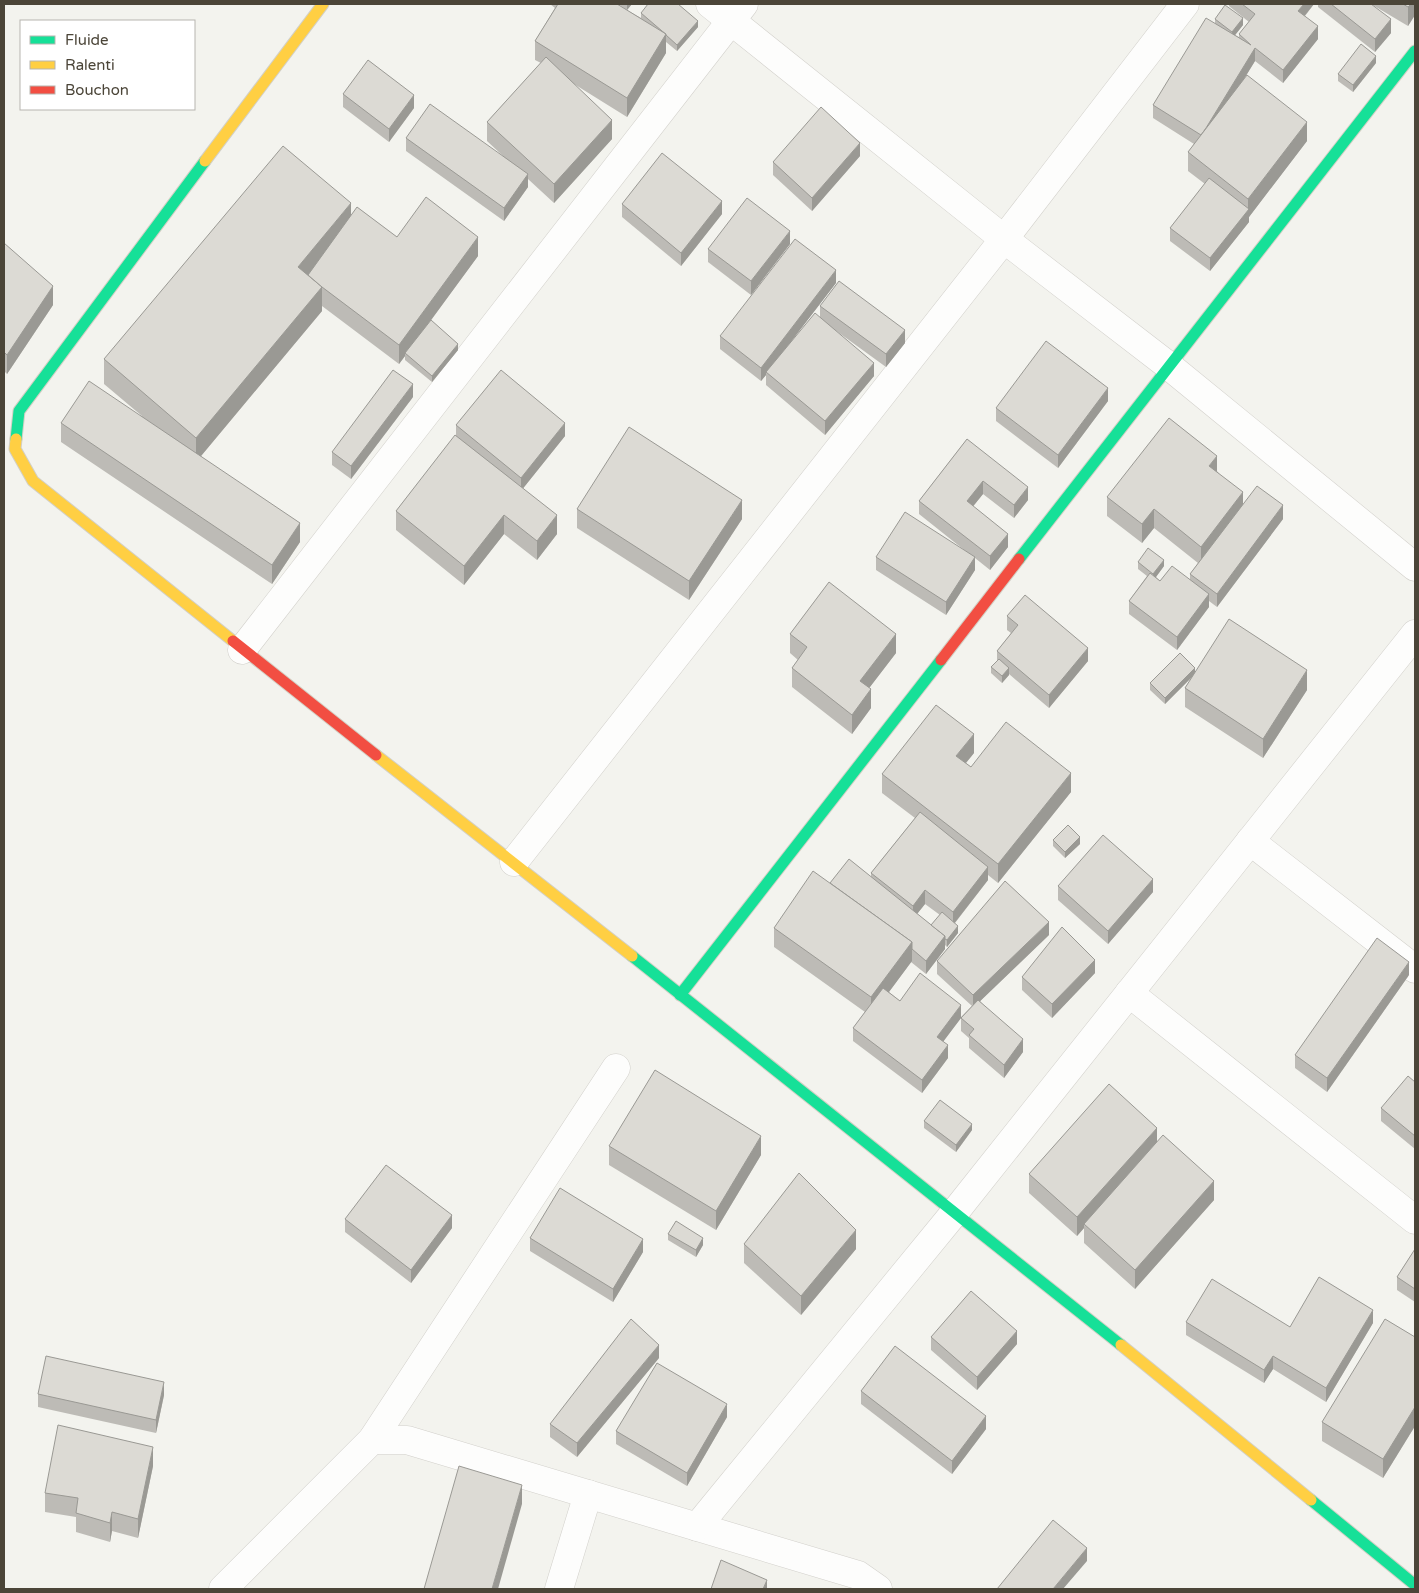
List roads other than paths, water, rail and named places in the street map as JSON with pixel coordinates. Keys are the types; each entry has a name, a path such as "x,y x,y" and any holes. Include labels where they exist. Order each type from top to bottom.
{"street":[{"path":"323,4 19,411 15,449 33,481 242,650 514,862 955,1212 1415,1585"},
{"path":"710,4 737,12 1004,239 1169,366 1415,567"},
{"path":"514,862 1004,239 1185,4"},
{"path":"242,650 737,12"},
{"path":"680,994 1415,51"},
{"path":"696,1527 955,1212 1415,634"},
{"path":"1250,841 1415,968"},
{"path":"1129,993 1415,1220"},
{"path":"223,1589 372,1440 616,1068"},
{"path":"372,1440 407,1440 858,1575 878,1589"},
{"path":"559,1589 588,1494"}]}
